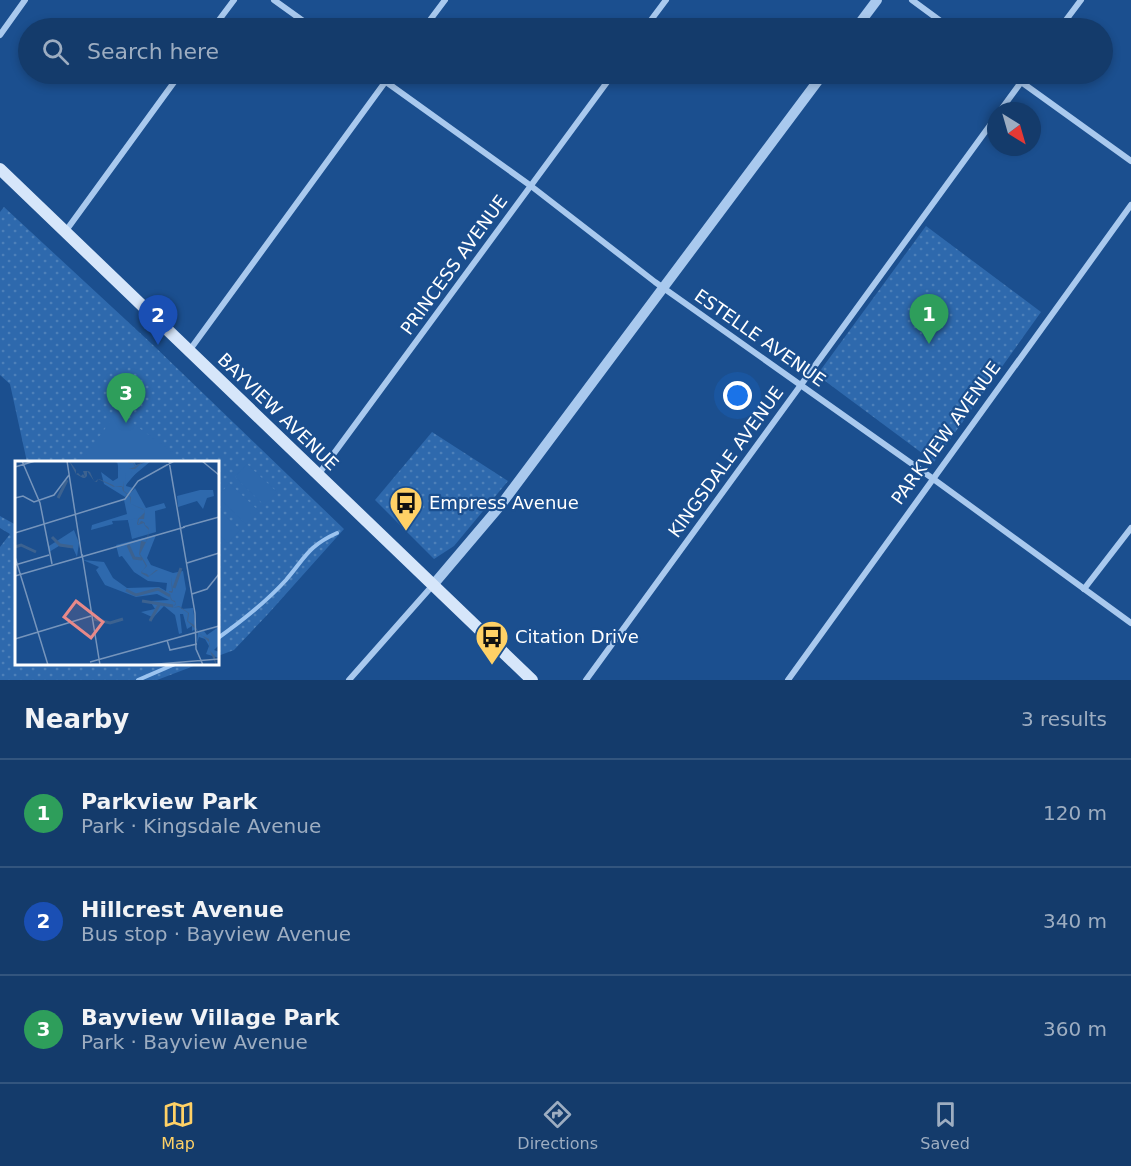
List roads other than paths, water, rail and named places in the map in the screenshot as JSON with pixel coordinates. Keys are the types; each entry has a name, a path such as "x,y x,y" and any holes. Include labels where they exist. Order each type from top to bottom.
{"main road":[{"name":"BAYVIEW AVENUE","path":"0,169 532,680"}],"street":[{"path":"0,35 25,0"},
{"path":"220,18 234,0"},
{"path":"274,0 299,18"},
{"path":"431,18 444,0"},
{"path":"652,18 666,0"},
{"path":"864,18 877,0"},
{"path":"912,0 936,18"},
{"path":"1068,18 1081,0"},
{"path":"65,232 173,84"},
{"path":"189,351 383,84"},
{"name":"ESTELLE AVENUE","path":"389,84 531,186 664,288 932,478 1131,623"},
{"name":"PRINCESS AVENUE","path":"318,475 606,84"},
{"path":"349,680 500,506 816,84"},
{"path":"1007,102 1020,84"},
{"path":"1024,84 1131,161"},
{"name":"KINGSDALE AVENUE","path":"586,680 987,129"},
{"name":"PARKVIEW AVENUE","path":"788,680 1131,205"},
{"path":"1084,590 1131,528"}],"waterway":[{"path":"219,637 270,596 313,548 337,533"},
{"path":"138,680 173,665"}],"place":[{"name":"Parkview Park","path":"929,344"},
{"name":"Hillcrest Avenue","path":"158,345"},
{"name":"Bayview Village Park","path":"126,423"},
{"name":"Empress Avenue","path":"406,532"},
{"name":"Citation Drive","path":"492,666"}]}
